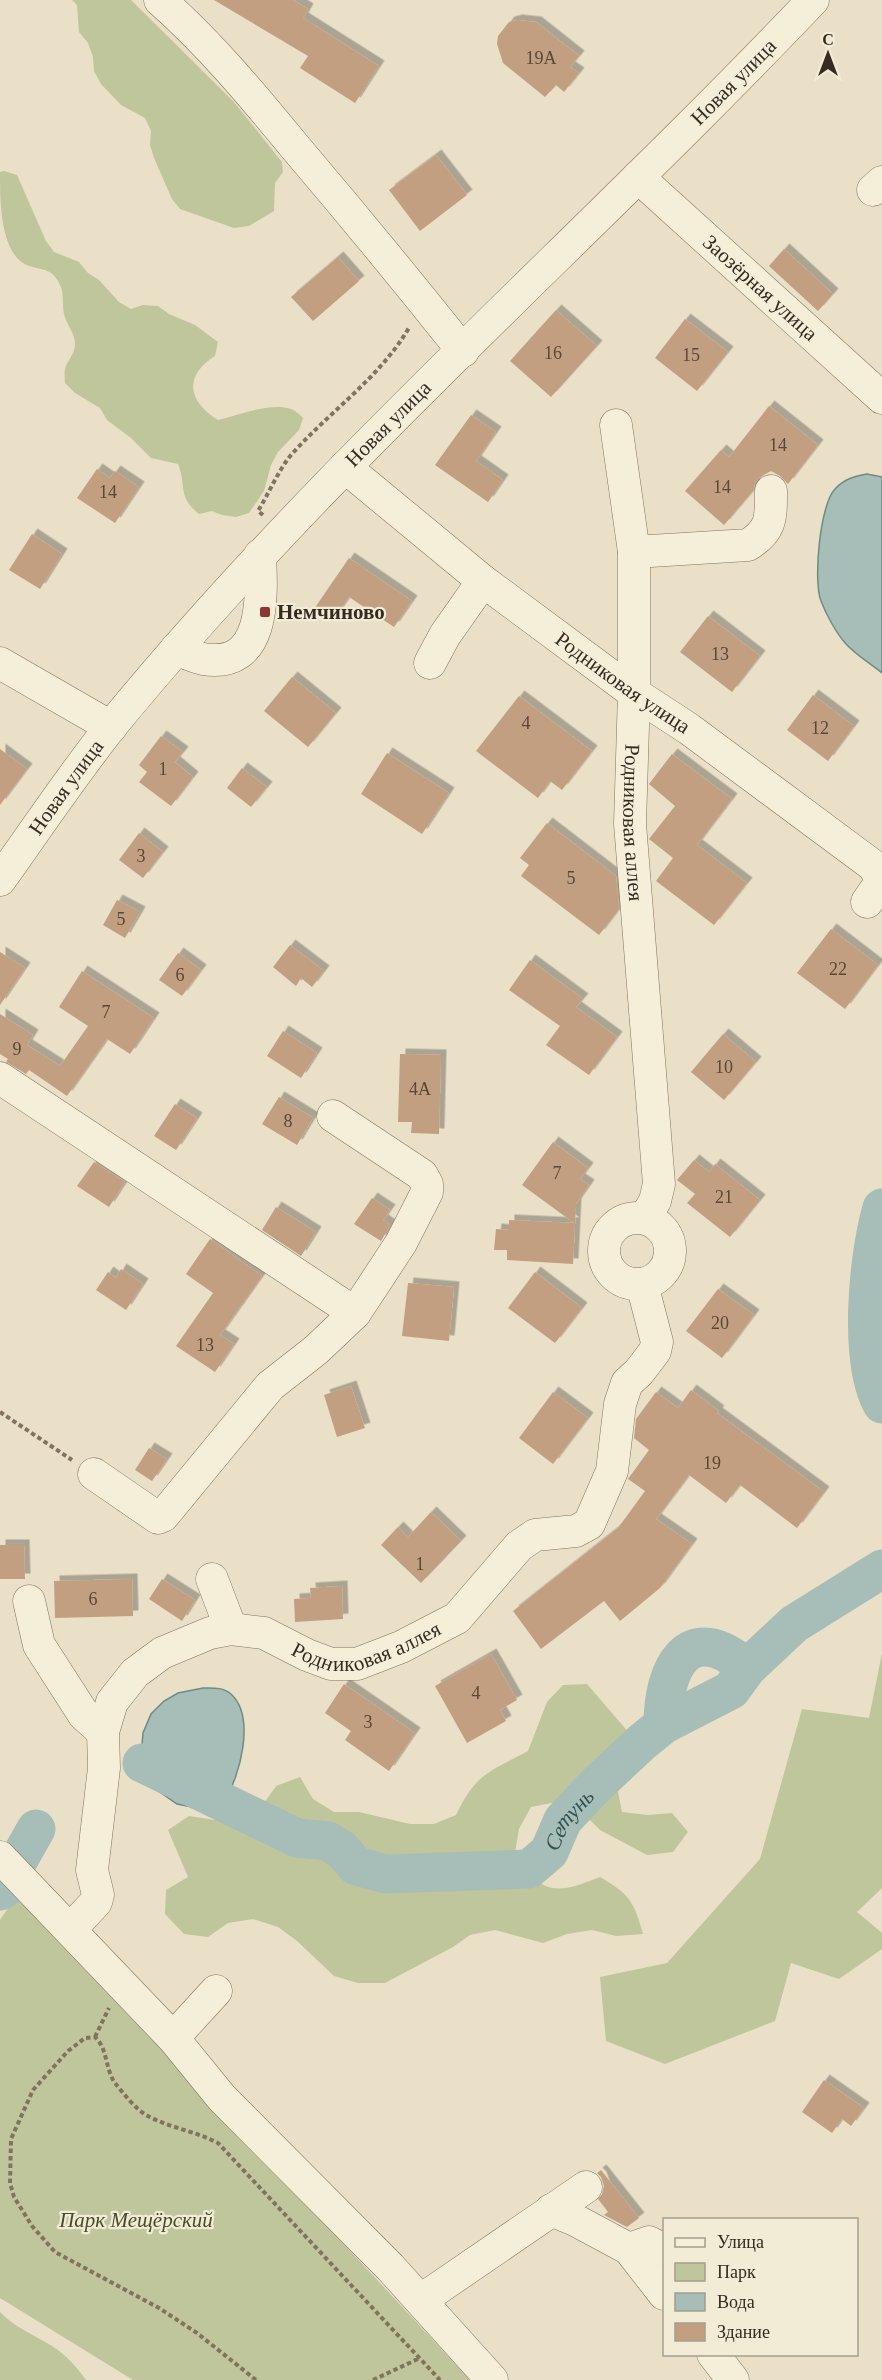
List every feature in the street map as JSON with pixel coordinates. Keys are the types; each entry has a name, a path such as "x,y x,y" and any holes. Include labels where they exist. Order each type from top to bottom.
{"street":[{"name":"Новая улица","path":"0,880 111,727 260,555 345,467 813,0"},
{"path":"178,6 463,351"},
{"name":"Заозёрная улица","path":"638,177 882,398"},
{"name":"Родниковая аллея","path":"616,425 634,552 634,693 630,824 659,1184 655,1201 645,1218"},
{"name":"Родниковая улица","path":"345,467 483,581 634,693 689,729 875,867 881,882 867,902"},
{"path":"634,552 748,545 760,537 771,520 771,491"},
{"path":"176,650 202,659 219,660 241,652 255,635 262,595 260,555"},
{"path":"430,663 445,635 483,581"},
{"path":"0,663 111,727"},
{"path":"0,1078 355,1313"},
{"path":"94,1474 148,1513 159,1518 163,1516 270,1386 316,1350 355,1313 401,1243 427,1192 427,1184 422,1175 333,1116"},
{"path":"632,1217 645,1218 661,1228 670,1246 669,1259 664,1271 654,1280 642,1284 628,1283 612,1273 603,1256 604,1243 610,1231 619,1222 632,1217"},
{"name":"Родниковая аллея","path":"70,1930 96,1902 98,1895 92,1870 104,1768 103,1732 112,1702 135,1673 162,1653 210,1633 231,1629 264,1633 307,1656 331,1664 357,1664 401,1647 457,1618 519,1546 535,1535 576,1531 589,1524 612,1471 620,1404 627,1383 655,1352 657,1342 642,1284"},
{"path":"212,1579 231,1629"},
{"path":"29,1601 39,1645 84,1715 103,1732"},
{"path":"0,1857 173,2038 222,2098 421,2300 492,2380"},
{"path":"173,2038 216,1991"},
{"path":"421,2300 586,2187"},
{"path":"551,2210 576,2220 629,2249 663,2293"},
{"path":"629,2249 649,2242 663,2249"},
{"path":"714,2356 733,2380"}],"path":[{"path":"265,517 258,511 290,457 378,368 402,340 424,301"},
{"path":"0,1412 94,1474"},
{"path":"256,2380 197,2333 159,2308 55,2252 32,2226 14,2197 10,2183 11,2139 33,2090 68,2051 85,2038 94,2037 101,2043 113,2080 146,2115 204,2135 218,2143 440,2380"},
{"path":"374,2380 420,2358"}],"green space":[{"path":"72,0 131,0 234,102 282,162 283,172 275,183 274,211 249,226 234,228 180,209 172,199 154,158 150,145 151,131 145,118 121,105 101,84 94,71 93,57 88,43 79,32 77,5"},
{"path":"0,172 17,175 46,241 54,252 79,262 119,302 131,309 143,305 158,306 169,314 195,325 218,342 215,356 198,372 194,380 195,397 208,413 218,420 264,408 283,407 293,410 303,418 299,430 278,452 271,465 264,491 249,513 236,517 212,511 199,514 192,508 185,496 178,464 151,458 131,438 107,420 100,408 75,393 65,383 65,369 75,344 74,336 64,314 62,290 52,273 29,266 19,260 12,251 7,240 0,198"},
{"path":"882,1653 882,1888 857,1912 882,1933 882,1949 839,1979 791,1963 775,2021 665,2064 606,2041 600,1977 667,1963 760,1859 802,1709 869,1718"},
{"path":"587,1684 636,1741 629,1765 617,1787 622,1812 648,1815 672,1813 688,1832 673,1852 647,1855 600,1830 582,1812 557,1802 531,1807 519,1829 515,1853 533,1877 550,1888 572,1887 600,1877 610,1883 624,1894 633,1906 643,1934 616,1936 592,1930 567,1934 543,1943 495,1930 470,1935 453,1947 385,1983 358,1983 334,1976 297,1941 278,1927 253,1919 228,1923 208,1937 184,1934 165,1914 166,1890 188,1877 168,1830 189,1816 215,1820 240,1818 262,1806 276,1786 300,1777 313,1799 334,1812 359,1812 410,1824 434,1824 456,1815 470,1790 485,1775 528,1751 547,1702 563,1685"},
{"name":"Парк Мещёрский","path":"18,1893 470,2380 133,2380 0,2298 0,1920"},
{"path":"0,2312 62,2353 86,2380 0,2380"}],"water":[{"path":"867,474 882,477 882,673 842,640 826,612 819,591 819,543 825,510 830,497 842,483"},
{"path":"203,1688 221,1689 231,1694 239,1704 244,1732 240,1763 224,1801 197,1808 177,1804 154,1788 141,1757 143,1733 151,1714 164,1701 178,1693"}],"building":[{"path":"214,0 293,0 308,9 303,18 379,66 355,103 300,68 308,56"},
{"path":"517,20 536,22 579,56 570,67 579,73 564,92 556,85 545,97 503,63 497,44 498,36 509,22"},
{"path":"436,155 467,195 420,231 389,190"},
{"path":"784,249 833,294 818,311 769,266"},
{"path":"338,257 359,281 313,321 291,297"},
{"path":"556,310 597,346 551,397 510,361"},
{"path":"685,319 728,352 697,391 655,358"},
{"path":"769,406 818,445 788,484 771,471 762,476 755,483 753,491 724,525 685,491 721,450 729,457"},
{"path":"471,415 496,432 476,461 503,480 488,502 435,465"},
{"path":"97,469 110,478 115,471 139,487 115,523 77,498"},
{"path":"32,534 62,554 40,589 9,570"},
{"path":"349,558 412,601 394,627 349,597 332,621 314,609"},
{"path":"708,616 760,656 732,692 680,652"},
{"path":"292,677 336,713 308,747 264,711"},
{"path":"813,695 854,726 828,761 787,730"},
{"path":"519,696 592,751 562,790 550,781 538,798 476,751"},
{"path":"161,736 183,752 175,762 193,777 171,806 139,782 147,772 139,765"},
{"path":"0,749 27,769 0,805"},
{"path":"387,753 449,793 422,834 361,794"},
{"path":"672,754 732,799 697,845 747,883 714,925 656,881 673,858 649,839 675,806 649,784"},
{"path":"242,768 267,787 251,807 227,788"},
{"path":"547,823 616,876 619,909 599,935 521,876 529,865 520,858"},
{"path":"139,833 163,852 143,878 119,860"},
{"path":"117,900 140,912 125,938 103,925"},
{"path":"831,929 878,965 845,1009 797,973"},
{"path":"290,945 324,971 312,987 301,978 296,986 273,967"},
{"path":"0,952 25,968 0,1005"},
{"path":"178,953 201,970 182,996 159,980"},
{"path":"530,960 583,999 576,1007 617,1037 589,1075 546,1045 560,1026 509,990"},
{"path":"82,971 154,1018 130,1054 107,1039 67,1096 29,1070 26,1074 6,1062 8,1059 0,1054 0,1014 33,1035 27,1045 60,1066 88,1026 59,1007"},
{"path":"283,1031 317,1053 301,1078 267,1056"},
{"path":"723,1034 756,1062 724,1100 691,1072"},
{"path":"400,1054 441,1055 439,1134 411,1133 412,1122 398,1122"},
{"path":"279,1097 313,1118 297,1145 262,1124"},
{"path":"175,1104 197,1118 176,1150 154,1136"},
{"path":"553,1142 588,1168 580,1179 589,1185 576,1204 573,1264 507,1260 507,1250 494,1250 496,1229 509,1230 509,1220 574,1223 522,1185"},
{"path":"694,1160 709,1172 715,1164 760,1200 730,1237 687,1203 695,1194 677,1180"},
{"path":"94,1162 125,1182 109,1207 77,1186"},
{"path":"372,1198 390,1210 383,1220 390,1225 381,1241 354,1224"},
{"path":"276,1207 316,1232 301,1256 262,1230"},
{"path":"210,1239 262,1276 220,1335 234,1344 215,1372 176,1346 213,1293 186,1274"},
{"path":"121,1269 143,1284 126,1310 96,1290 108,1272 116,1278"},
{"path":"535,1272 582,1308 555,1343 508,1308"},
{"path":"408,1283 454,1287 449,1341 402,1336"},
{"path":"718,1289 754,1315 722,1358 686,1331"},
{"path":"351,1386 365,1428 337,1437 324,1395"},
{"path":"691,1390 719,1411 717,1413 824,1492 797,1528 740,1485 726,1503 689,1475 656,1519 692,1544 660,1588 620,1621 604,1601 541,1649 513,1611 618,1528 645,1491 628,1479 649,1450 634,1438 636,1419 656,1392 678,1408"},
{"path":"553,1392 588,1418 553,1464 519,1438"},
{"path":"149,1448 167,1459 152,1481 135,1470"},
{"path":"431,1512 461,1541 421,1583 381,1545 398,1527 408,1537"},
{"path":"0,1545 24,1545 25,1579 0,1579"},
{"path":"132,1579 133,1616 55,1618 54,1581"},
{"path":"162,1579 195,1600 182,1621 149,1599"},
{"path":"342,1586 343,1619 295,1622 294,1599 311,1598 310,1588"},
{"path":"491,1654 517,1700 500,1710 506,1721 467,1743 435,1686"},
{"path":"344,1684 415,1733 389,1771 345,1740 351,1731 325,1713"},
{"path":"824,2080 864,2108 851,2126 842,2119 832,2133 802,2112"},
{"path":"601,2170 639,2218 627,2227 604,2215 608,2212 598,2199 604,2186 597,2173"}],"waterway":[{"name":"Сетунь","path":"882,1208 873,1253 868,1308 870,1362 882,1404"},
{"name":"Сетунь","path":"142,1763 297,1838 328,1841 342,1850 356,1866 386,1874 529,1869 549,1852 563,1820 642,1742 663,1725 731,1690 747,1668 794,1624 882,1569"},
{"path":"663,1725 668,1685 674,1668 683,1656 694,1649 709,1647 726,1653 747,1668"},
{"name":"Сетунь","path":"0,1891 8,1886 14,1868 36,1829"}],"place":[{"name":"Немчиново","path":"265,612"}]}
